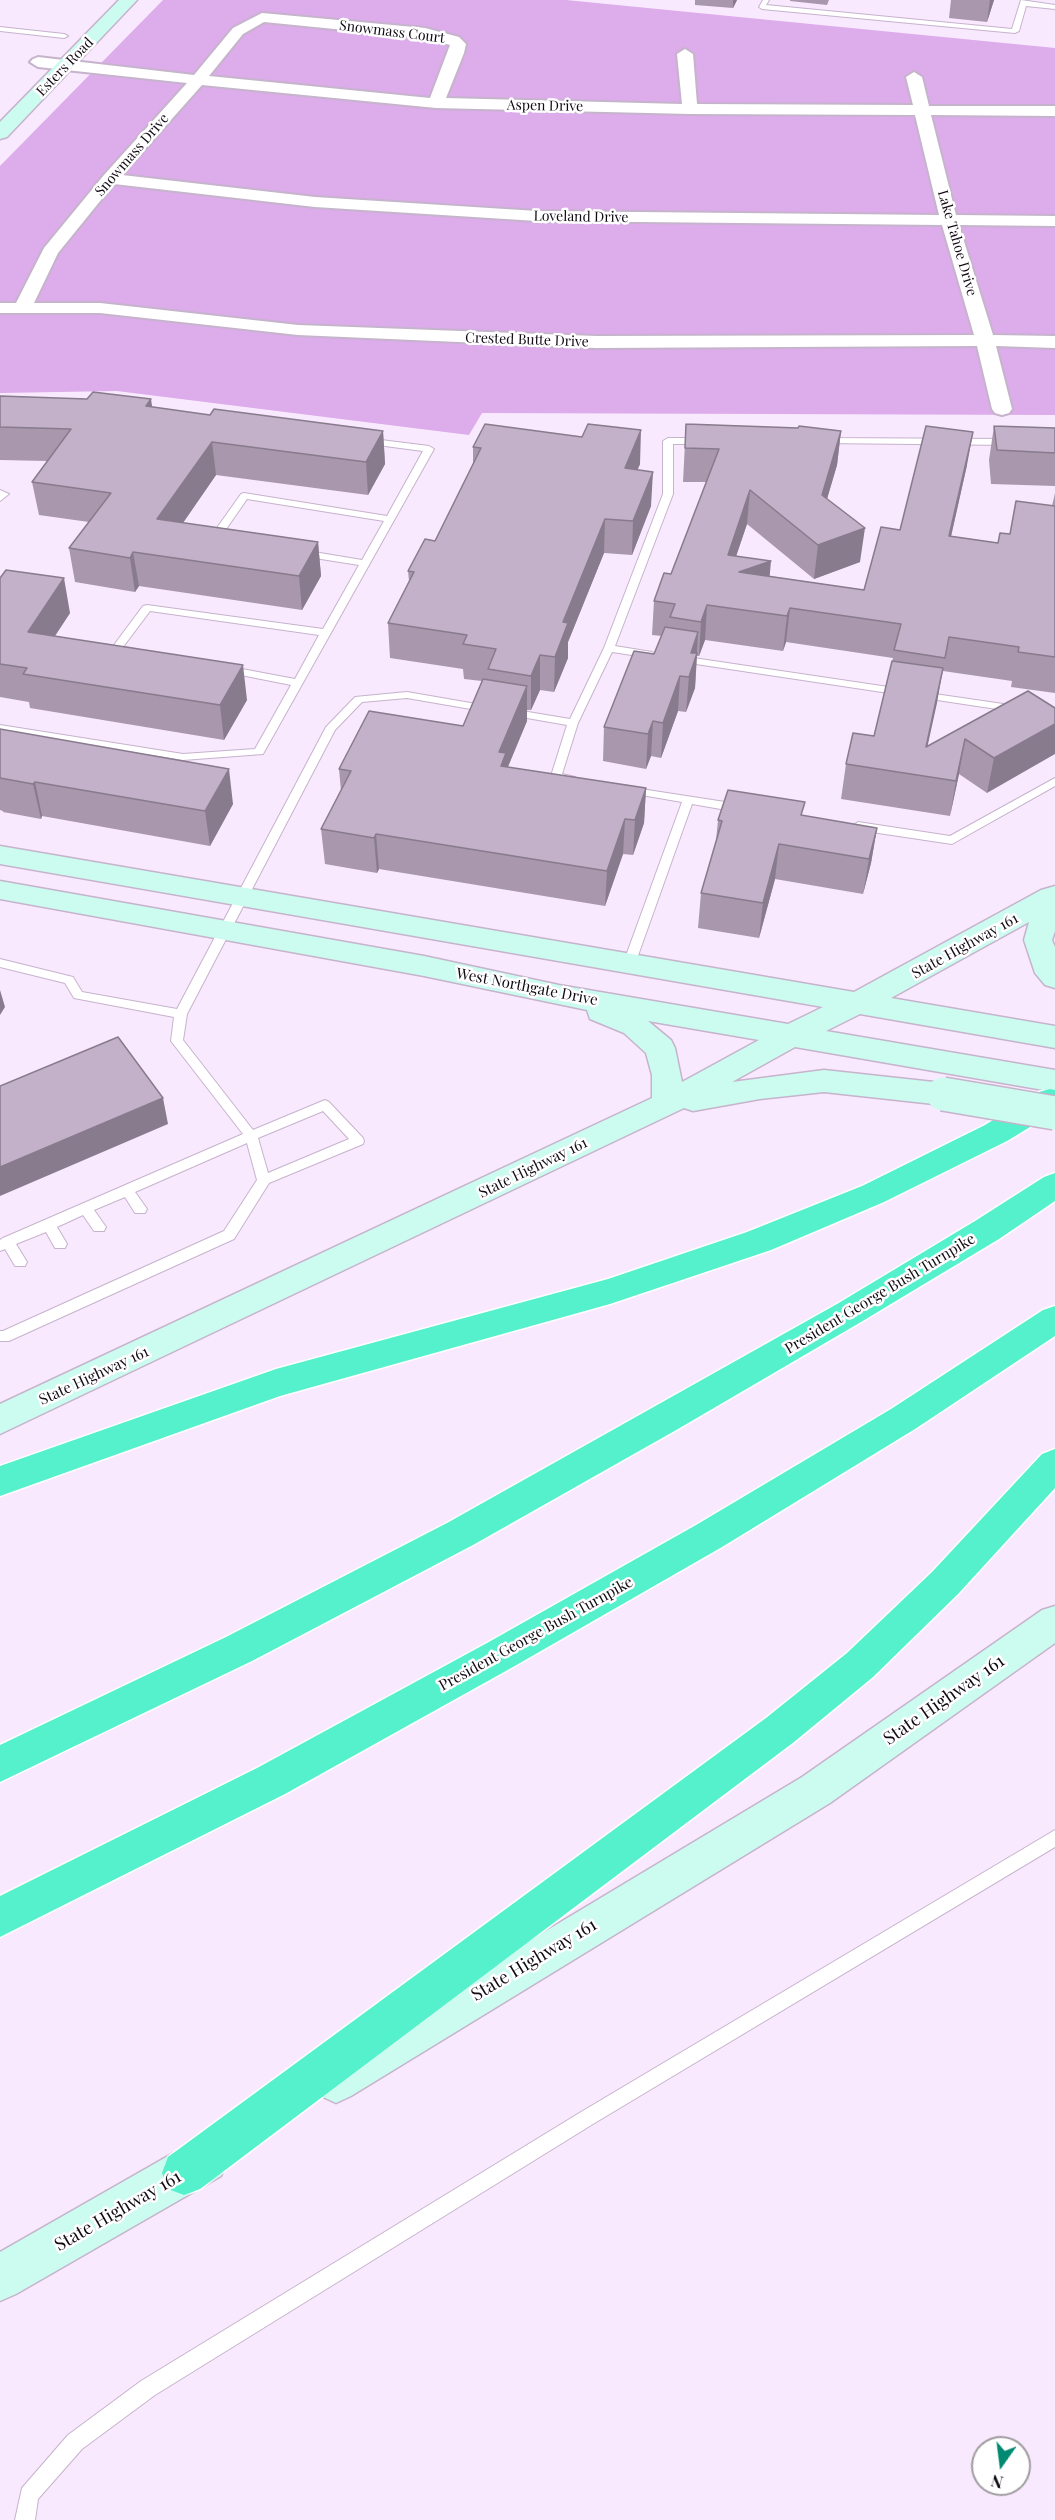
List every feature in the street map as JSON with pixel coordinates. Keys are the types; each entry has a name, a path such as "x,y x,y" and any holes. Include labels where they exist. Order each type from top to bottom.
{"highway":[{"path":"0,1481 276,1383 610,1291 759,1241 873,1194 996,1133 1055,1096"},
{"name":"President George Bush Turnpike","path":"0,1764 239,1648 460,1534 839,1319 987,1230 1055,1185"},
{"name":"President George Bush Turnpike","path":"0,1917 271,1781 500,1655 709,1536 903,1419 1055,1319"},
{"path":"184,2173 780,1730 860,1665 945,1583 1055,1464"}],"main road":[{"name":"Esters Road","path":"0,133 129,0"},
{"name":"Esters Road","path":"23,78 69,30"},
{"path":"0,855 1055,1037"},
{"name":"West Northgate Drive","path":"0,890 424,966 559,995 1055,1081"},
{"path":"1053,896 1038,940 1050,973 1055,978"},
{"name":"State Highway 161","path":"0,1420 667,1104 794,1034 858,1004 1053,896"},
{"path":"559,995 635,1026 660,1048 667,1075 667,1104 760,1088 824,1081 943,1094 1055,1113"},
{"name":"State Highway 161","path":"0,2278 184,2173 816,1790 1055,1622"}],"street":[{"name":"Snowmass Drive","path":"22,309 50,252 110,179 238,31 262,17"},
{"name":"Snowmass Court","path":"262,17 425,33 454,40 458,44 456,53 436,103"},
{"path":"686,54 690,109"},
{"name":"Aspen Drive","path":"38,62 436,103 690,109 1055,111"},
{"name":"Lake Tahoe Drive","path":"914,77 1002,410"},
{"name":"Loveland Drive","path":"110,179 315,202 514,215 1055,221"},
{"name":"Crested Butte Drive","path":"0,308 100,308 298,330 596,342 985,340 1055,342"}],"lane":[{"path":"766,0 762,7 1015,31 1023,2 1055,8"},
{"path":"0,29 69,30"},
{"path":"0,728 183,757 259,752 429,449 358,440"},
{"path":"578,780 556,776 573,723 609,648 668,494 668,441 714,441"},
{"path":"818,441 1019,442"},
{"path":"0,493 4,494 0,498"},
{"path":"226,541 214,539 244,496 390,519"},
{"path":"295,552 365,563"},
{"path":"139,653 116,649 147,608 326,633"},
{"path":"609,648 1032,711"},
{"path":"218,668 298,683"},
{"path":"264,1180 251,1136 177,1041 181,1014 330,729 359,699 406,695 573,723"},
{"path":"849,825 952,840 1055,781"},
{"path":"611,786 745,809"},
{"path":"629,964 688,800"},
{"path":"0,963 69,980 78,995 181,1014"},
{"path":"0,1336 4,1337 50,1310 172,1254 229,1235 264,1180 358,1141 325,1105 4,1244 20,1262"},
{"path":"127,1190 140,1209"},
{"path":"85,1208 99,1227"},
{"path":"48,1224 60,1244"},
{"path":"25,2520 29,2495 75,2442 148,2388 576,2124 1055,1838"}],"shaded area":[{"path":"163,0 566,0 1055,48 1055,415 482,413 469,435 117,391 0,393 0,166"}],"building":[{"path":"93,392 151,399 146,406 210,415 214,409 383,431 366,462 212,442 157,519 318,542 299,576 133,552 130,558 69,548 111,493 32,482 71,429 0,427 0,396 87,399"},
{"path":"485,424 582,437 588,424 641,430 625,468 653,472 633,521 605,519 563,622 568,623 555,657 540,655 531,676 488,669 496,649 463,644 467,635 388,623 414,572 408,571 425,539 435,541 481,448 473,447"},
{"path":"686,424 798,428 799,426 841,431 822,495 865,528 818,545 750,490 728,555 771,561 739,572 864,590 881,527 900,530 926,426 973,432 949,536 998,543 1000,533 1010,534 1016,501 1055,506 1055,657 1018,652 1019,647 949,637 945,658 894,650 901,624 790,608 787,616 707,605 701,622 670,617 675,604 654,601 664,573 671,574 719,449 685,448"},
{"path":"994,426 1055,428 1055,453 997,450"},
{"path":"6,570 64,578 28,632 243,665 220,705 23,674 27,668 0,664 0,578"},
{"path":"665,627 698,632 691,653 697,653 689,677 680,676 663,723 653,721 648,734 604,727 634,651 654,654"},
{"path":"892,661 943,668 926,747 1028,691 1055,708 1055,724 994,758 965,739 956,781 846,764 853,733 874,736"},
{"path":"483,679 527,686 499,752 506,753 501,766 646,788 635,820 625,819 607,871 376,834 374,838 321,829 351,771 339,769 369,711 463,726"},
{"path":"0,729 229,769 205,811 35,782 33,784 0,778"},
{"path":"728,790 805,802 801,815 877,828 869,859 779,844 763,903 701,893 722,821 718,820"},
{"path":"118,1037 163,1098 0,1167 0,1086"}]}
